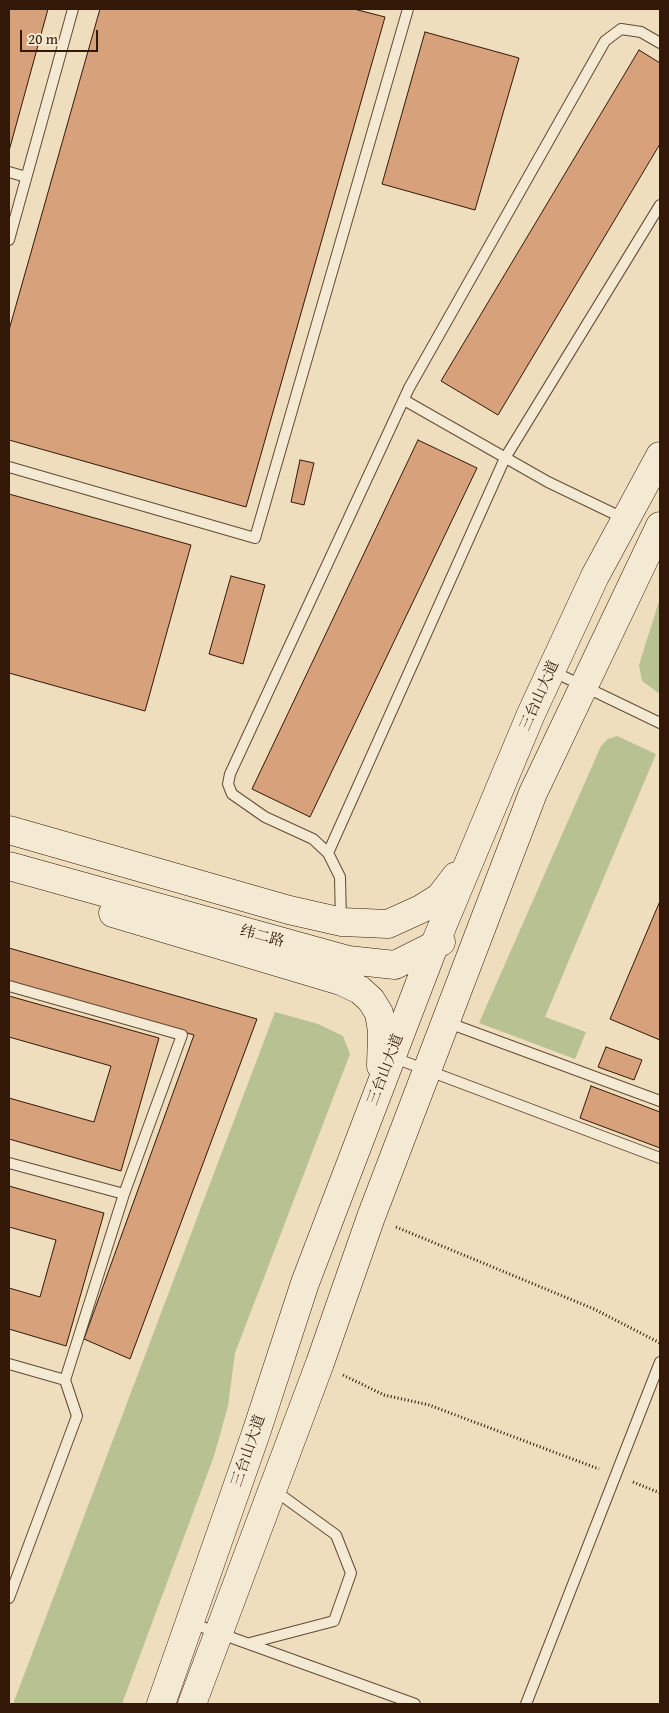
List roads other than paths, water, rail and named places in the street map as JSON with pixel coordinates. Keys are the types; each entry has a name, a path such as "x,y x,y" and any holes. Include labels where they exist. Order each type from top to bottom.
{"main road":[{"name":"三台山大道","path":"161,1704 256,1433 305,1283 434,946 552,670 595,576 660,456"},
{"path":"192,1704 320,1364 371,1218 426,1071 533,793 660,526"},
{"path":"9,830 289,910 342,922 388,924 421,909 440,897 473,852"},
{"name":"纬二路","path":"9,866 348,960 395,965 451,936 470,920 496,890"},
{"path":"36,874 122,918 341,981 360,990 371,1000 379,1013 382,1053 378,1092"}],"lane":[{"path":"9,240 73,9"},
{"path":"9,468 255,538 408,9"},
{"path":"342,922 340,877 328,853 313,839 266,817 232,794 228,784 230,774 404,400 605,42 621,29 641,32 660,43"},
{"path":"9,172 26,177"},
{"path":"328,853 506,458 660,205"},
{"path":"404,400 548,482 626,519"},
{"path":"552,670 660,723"},
{"path":"9,986 182,1035 124,1194 65,1380 77,1416 9,1598"},
{"path":"445,1022 660,1101"},
{"path":"391,1057 660,1158"},
{"path":"9,1163 124,1194"},
{"path":"526,1704 660,1362"},
{"path":"9,1364 65,1380"},
{"path":"250,1643 334,1621 351,1573 336,1535 273,1490"},
{"path":"190,1623 250,1643 415,1704"}]}
